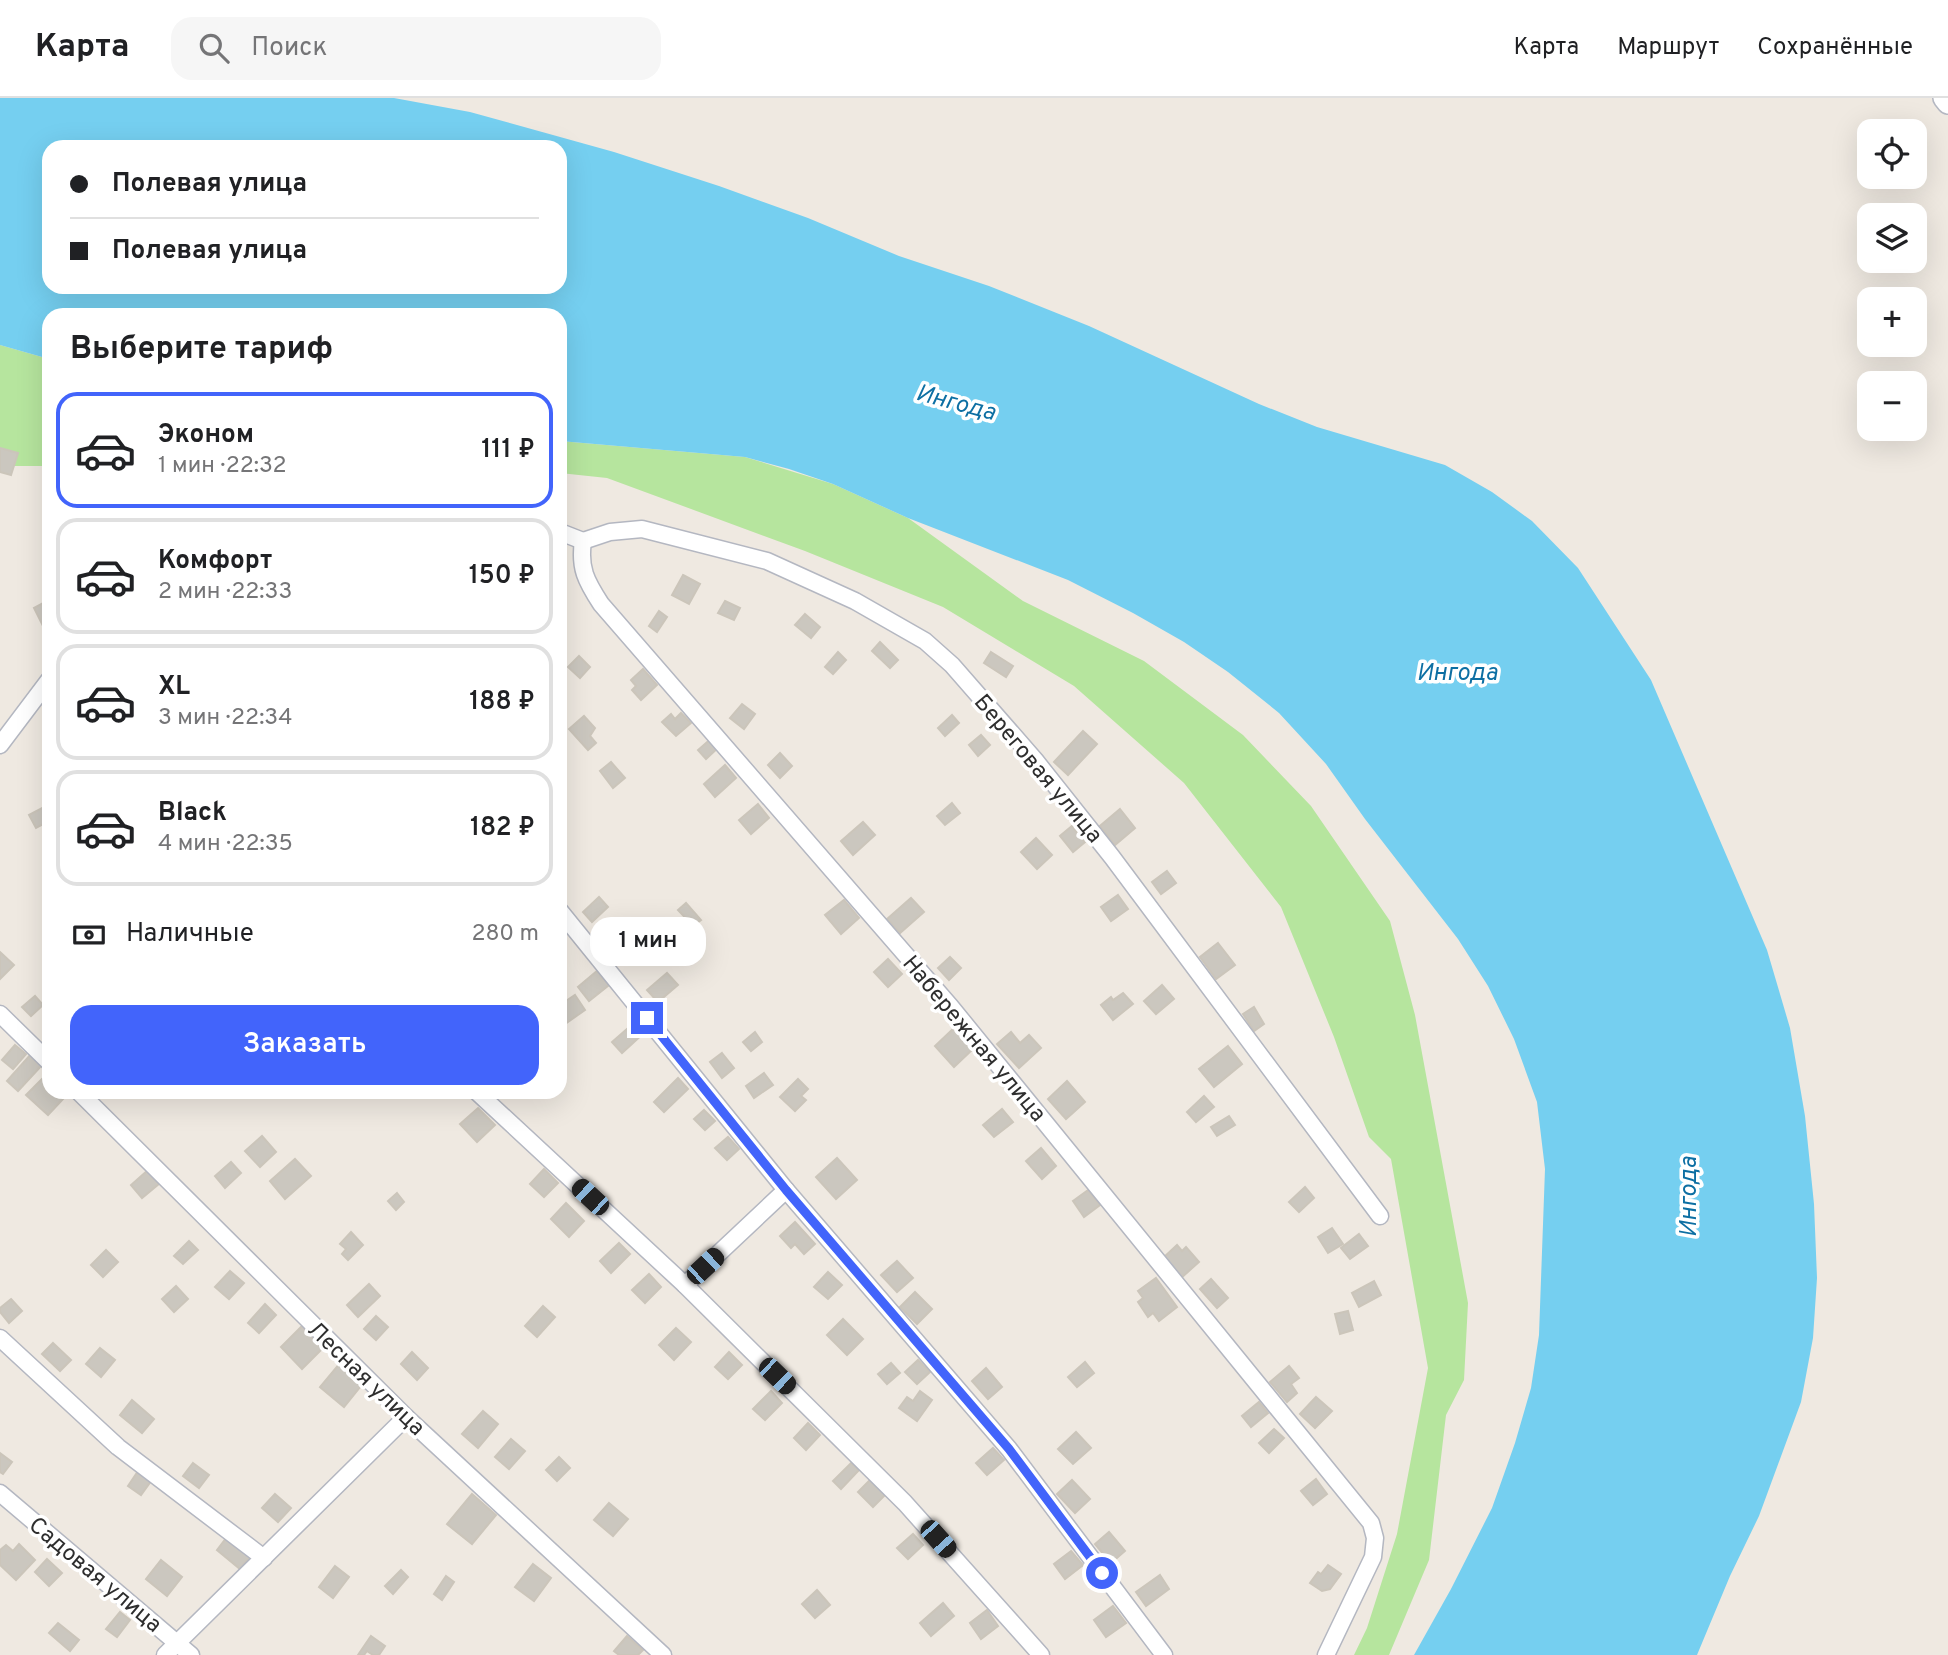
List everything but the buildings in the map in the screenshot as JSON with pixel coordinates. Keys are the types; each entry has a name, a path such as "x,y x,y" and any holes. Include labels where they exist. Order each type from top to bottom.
{"street":[{"path":"1944,98 1948,103"},
{"name":"Береговая улица","path":"583,541 610,532 642,528 767,561 855,601 925,641 952,665 1052,782 1380,1216"},
{"path":"567,534 583,541"},
{"name":"Набережная улица","path":"583,541 580,560 590,587 601,604 951,1007 1371,1523 1375,1538 1373,1557 1326,1655"},
{"path":"0,746 42,692"},
{"path":"567,920 786,1190 1009,1449 1164,1655"},
{"path":"0,1014 42,1055"},
{"name":"Лесная улица","path":"86,1099 406,1417 663,1655"},
{"path":"485,1099 685,1285 905,1503 1041,1655"},
{"path":"685,1285 786,1190"},
{"path":"0,1338 118,1447 264,1558"},
{"path":"165,1655 406,1417"},
{"name":"Садовая улица","path":"0,1493 191,1655"}],"green space":[{"path":"0,345 42,357 42,466 0,466"},
{"path":"567,442 745,457 833,484 908,518 1023,601 1144,661 1243,735 1311,806 1390,921 1415,1015 1468,1303 1464,1380 1446,1415 1429,1560 1389,1655 1354,1655 1367,1628 1397,1534 1428,1368 1391,1159 1369,1137 1334,1037 1281,907 1184,783 1074,686 943,607 805,551 607,478 567,474"}],"water":[{"name":"Ингода","path":"0,98 394,98 470,112 614,152 808,218 899,256 989,286 1089,326 1259,404 1317,427 1445,465 1492,492 1532,521 1578,568 1651,680 1767,950 1790,1028 1805,1116 1814,1204 1817,1278 1813,1338 1801,1402 1759,1516 1697,1655 1414,1655 1492,1508 1531,1388 1539,1335 1545,1169 1537,1102 1514,1039 1488,986 1458,939 1326,764 1279,713 1228,672 1184,642 1068,580 908,518 833,484 745,457 567,442 567,308 42,308 42,357 0,345"}],"route":[{"path":"647,1018 786,1190 1009,1449 1102,1573"}]}
